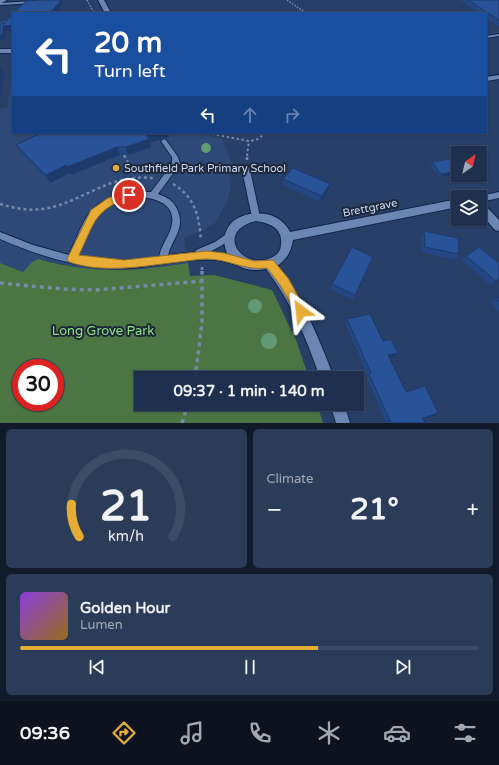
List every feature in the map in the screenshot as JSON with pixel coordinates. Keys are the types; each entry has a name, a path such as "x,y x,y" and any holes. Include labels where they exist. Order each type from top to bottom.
{"street":[{"path":"0,3 4,0"},
{"path":"100,0 107,12"},
{"path":"0,52 12,51"},
{"path":"487,79 499,77"},
{"path":"487,198 499,195"},
{"name":"Brettgrave","path":"288,237 451,205"},
{"path":"487,214 499,227"},
{"path":"247,218 266,218 278,223 285,230 288,237 288,246 279,259 269,264 258,265 246,263 236,258 230,250 228,236 236,224 247,218"},
{"path":"269,264 284,281 301,311 314,340 325,371"},
{"path":"339,411 343,423"}],"lane":[{"path":"0,3 39,2"},
{"path":"487,37 499,35"},
{"path":"152,196 176,164 175,157 164,141"},
{"path":"246,170 256,217"},
{"path":"72,259 89,221 99,208 111,200 139,194 152,196 168,204 176,216 176,225 165,249 163,260"},
{"path":"0,235 44,252 72,259 116,264 163,260 190,255 211,247 228,236"},
{"path":"190,255 218,256 246,263"}],"path":[{"path":"287,0 305,12"},
{"path":"0,22 12,21"},
{"path":"212,134 249,141 256,140 265,134"},
{"path":"246,170 249,141"},
{"path":"124,155 135,177"},
{"path":"196,371 200,346 204,281 201,255"},
{"path":"0,283 63,289 96,290 204,281"},
{"path":"182,423 186,411"}],"shaded area":[{"name":"Southfield Park Primary School","path":"12,72 12,134 202,134 222,139 234,168 228,169 231,185 228,199 216,222 204,230 184,238 188,263 135,270 105,271 70,266 38,259 32,262 23,272 0,263 0,109 7,108"}],"green space":[{"name":"Long Grove Park","path":"38,259 77,267 113,270 130,270 188,263 190,276 214,275 272,290 296,340 307,371 134,371 134,411 319,411 323,423 0,423 0,263 23,272 32,262"}],"building":[{"path":"61,0 51,12 15,12 26,1"},
{"path":"468,0 499,0 499,20"},
{"path":"12,15 12,25 3,26 3,34 0,35 0,21 3,21 3,25"},
{"name":"Southfield Park Primary School","path":"39,134 150,134 146,135 149,139 126,147 117,147 67,167 66,165 46,175 16,145"},
{"path":"451,159 451,172 441,174 432,162"},
{"path":"293,168 330,184 322,196 283,179"},
{"path":"424,231 458,238 459,254 425,247"},
{"path":"352,247 373,257 355,295 332,284"},
{"path":"479,247 499,263 499,279 496,281 466,256"},
{"path":"370,314 383,341 391,339 398,353 388,355 406,392 425,386 438,413 423,418 425,423 391,423 347,319"}],"place":[{"name":"Southfield Park Primary School","path":"116,168"}],"route":[{"path":"129,195 111,200 94,213 72,259 109,264 133,264 190,255 206,255 224,257 251,265 269,264 284,281 301,311"}]}
